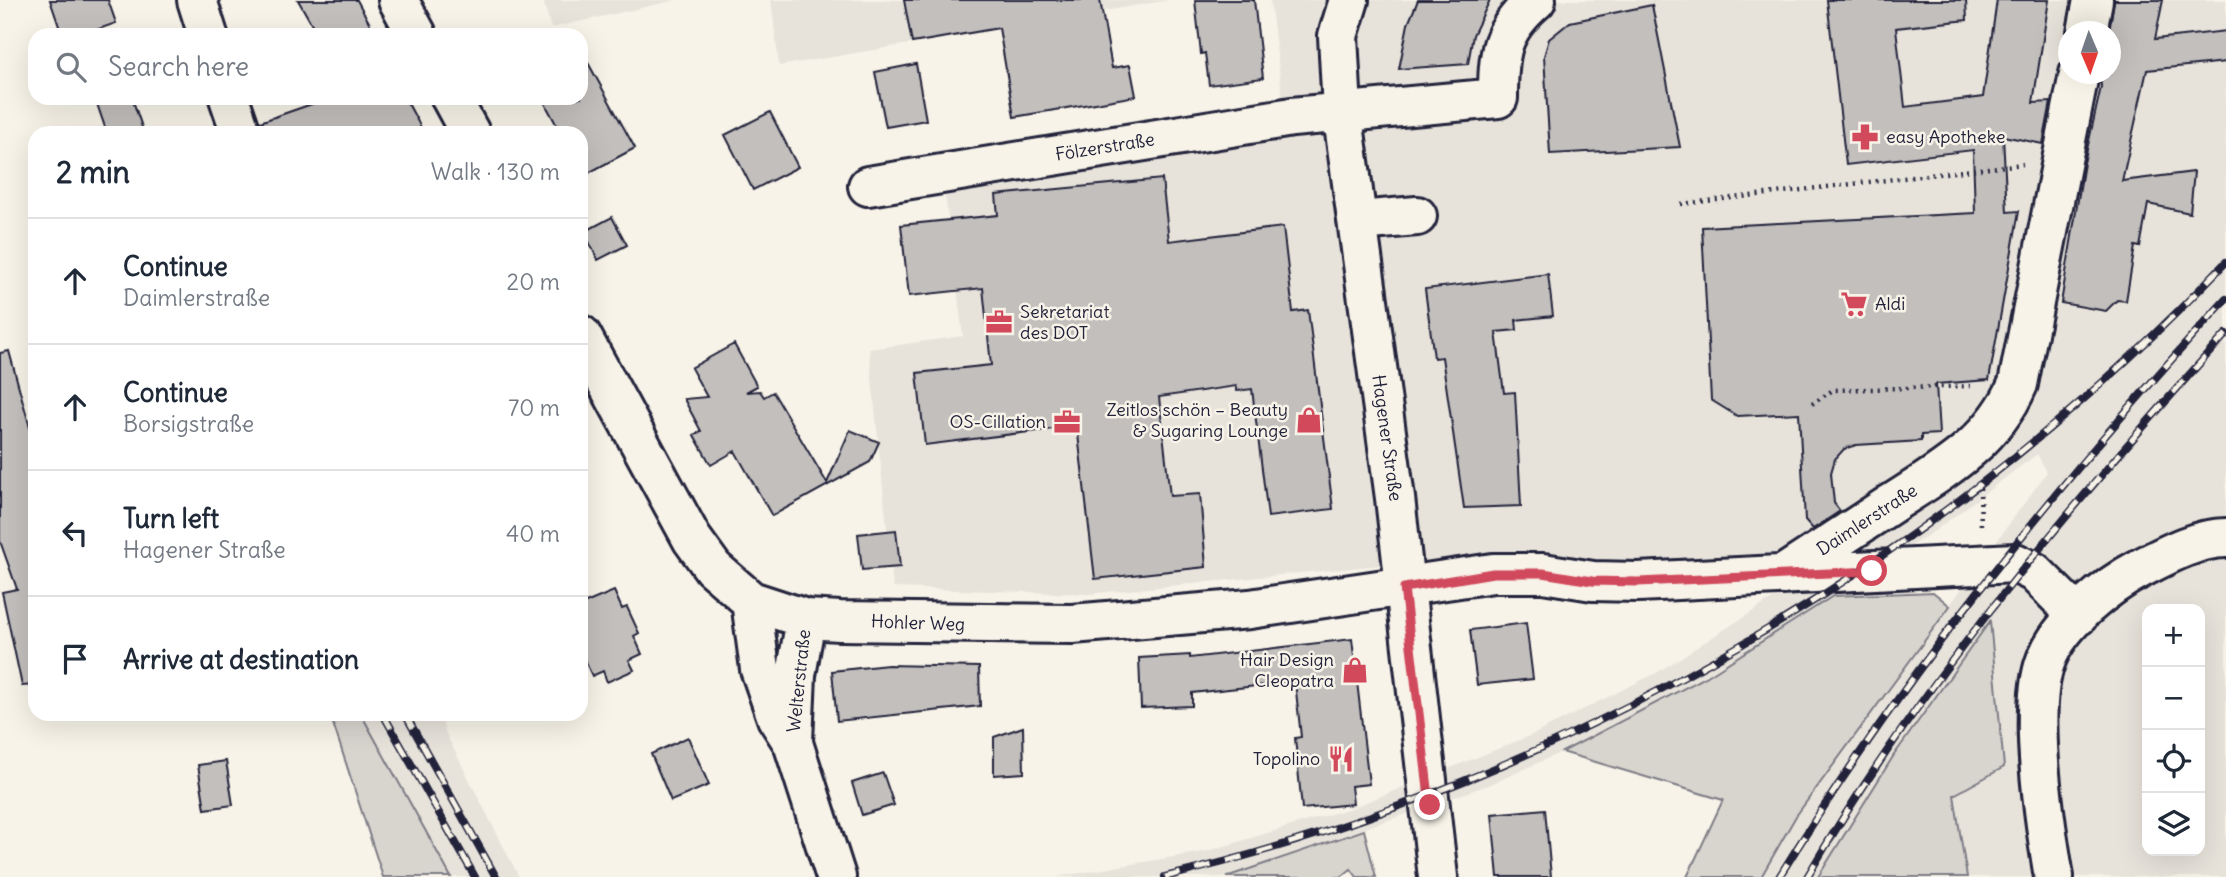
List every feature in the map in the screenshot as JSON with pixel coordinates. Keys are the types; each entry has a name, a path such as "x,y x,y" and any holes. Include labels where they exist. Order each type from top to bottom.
{"street":[{"path":"197,0 206,28"},
{"path":"397,0 413,28"},
{"name":"Hagener Straße","path":"1349,0 1338,36 1342,110 1404,588 1438,877"},
{"name":"Fölzerstraße","path":"868,186 1342,110 1498,98 1501,46 1512,23 1536,0"},
{"path":"2089,21 2093,0"},
{"name":"Daimlerstraße","path":"1781,576 1960,460 1978,443 2009,405 2018,384 2077,84"},
{"path":"231,105 239,126"},
{"path":"455,105 466,126"},
{"path":"1357,222 1417,216"},
{"name":"Hohler Weg","path":"588,348 692,538 713,568 751,601 806,619 1072,624 1250,609 1493,573 1543,573 1592,581 1638,582 1737,562 1781,576"},
{"path":"2054,877 2045,824 2038,704 2046,659 2078,616 2126,576 2160,558 2226,538"},
{"name":"Daimlerstraße","path":"1781,576 2015,563 2034,572 2078,616"},
{"name":"Welterstraße","path":"751,601 760,669 777,718 793,743 836,877"},
{"name":"Welterstraße","path":"793,743 796,675 806,619"}],"path":[{"path":"1681,204 2062,160"},
{"path":"1812,404 1833,390 2018,384"},
{"path":"1978,443 1981,564"}],"shaded area":[{"path":"543,0 677,0 551,28"},
{"path":"771,0 1169,0 779,66"},
{"path":"1270,0 2226,0 2226,877 1967,877 1954,795 1894,755 1818,877 1761,877 1796,816 2047,472 2037,454 1936,530 1706,677 1601,734 1494,783 1226,877 1057,877 1208,851 1354,807 1532,735 1658,672 1783,592 1493,573 1443,559 1088,594 893,588 869,349 963,336 945,194 1287,132"},
{"path":"1933,592 1950,606 1796,816 1761,877 1687,877 1723,800 1562,752 1706,677 1833,596"},
{"path":"1990,621 2004,767 1954,795 1967,877 1818,877 1894,755"},
{"path":"332,721 365,721 451,877 383,877"},
{"path":"365,721 442,721 445,732 519,877 451,877"},
{"path":"1364,830 1376,877 1357,877 1351,869 1341,877 1226,877"}],"building":[{"path":"50,0 108,0 116,23 102,28 60,28"},
{"path":"298,0 357,0 371,26 367,28 314,28"},
{"path":"904,0 1100,0 1112,68 1130,65 1136,96 1014,117 999,28 912,43"},
{"path":"1195,0 1254,0 1263,78 1209,85 1205,53 1201,54"},
{"path":"1418,0 1490,0 1473,35 1468,64 1399,69 1408,24"},
{"path":"1827,0 1966,0 1967,20 1896,28 1905,107 1983,97 1997,0 2049,0 2033,103 2051,102 2043,144 2003,136 2007,212 2019,211 1989,380 1936,384 1939,434 1921,435 1921,441 1856,445 1844,449 1835,459 1831,473 1834,503 1840,511 1813,529 1805,520 1799,413 1737,416 1711,400 1702,227 1975,213 1973,150 1846,165"},
{"path":"2114,0 2163,0 2155,39 2226,31 2226,62 2147,70 2122,181 2194,172 2190,213 2148,204 2140,247 2135,246 2126,301 2117,300 2106,311 2061,303 2084,163 2101,84 2121,84 2121,21 2111,21"},
{"path":"1652,5 1680,147 1550,154 1544,56 1549,39 1570,22"},
{"path":"588,63 635,148 588,173 588,126 557,126 546,105 588,105"},
{"path":"916,64 926,120 886,127 875,72"},
{"path":"97,105 134,105 142,126 105,126"},
{"path":"309,105 409,105 420,126 261,126 260,122"},
{"path":"770,112 798,167 753,190 725,135"},
{"path":"1162,179 1169,241 1283,227 1293,312 1308,310 1333,509 1268,517 1252,389 1237,391 1236,386 1159,397 1170,496 1200,494 1206,567 1095,579 1077,426 925,445 917,373 991,365 983,288 909,296 901,225 998,215 996,195"},
{"path":"612,217 627,245 598,260 588,240 588,230"},
{"path":"1548,274 1553,316 1516,320 1517,330 1496,332 1504,393 1515,392 1521,506 1464,508 1442,357 1434,358 1425,289"},
{"path":"734,344 757,386 746,392 760,391 764,397 773,392 827,483 850,430 879,442 870,462 772,516 735,451 711,465 694,435 701,431 684,399 707,397 691,368"},
{"path":"9,351 28,420 28,686 22,686 2,592 17,589 0,541 0,353"},
{"path":"896,530 900,567 862,570 858,534"},
{"path":"614,591 622,609 627,607 639,633 634,636 642,654 629,660 634,670 607,682 603,671 592,676 588,667 588,602"},
{"path":"1526,623 1533,679 1477,685 1470,630"},
{"path":"1352,639 1369,784 1351,786 1353,804 1302,809 1295,738 1301,737 1295,682 1192,693 1192,706 1141,708 1139,658 1190,655 1190,658"},
{"path":"888,665 979,667 980,706 837,721 832,671"},
{"path":"1023,727 1024,773 994,775 994,737"},
{"path":"688,737 709,785 671,801 651,754"},
{"path":"226,761 233,805 205,809 198,765"},
{"path":"883,773 894,805 862,815 852,783"},
{"path":"1545,809 1551,877 1498,877 1492,814"}],"railway":[{"path":"1165,877 1314,835 1460,782 1602,719 1740,646 1871,563 1997,471 2115,371 2226,262"},
{"path":"1779,877 1880,724 1989,577 2105,436 2226,299"},
{"path":"1807,877 1900,732 1950,663 2112,462 2226,334"},
{"path":"387,721 475,877"},
{"path":"409,721 496,877"}],"place":[{"name":"easy Apotheke","path":"1865,137"},
{"name":"Aldi","path":"1854,304"},
{"name":"Sekretariat des DOT","path":"999,322"},
{"name":"Zeitlos schön – Beauty & Sugaring Lounge","path":"1309,420"},
{"name":"OS-Cillation","path":"1067,422"},
{"name":"Hair Design Cleopatra","path":"1355,670"},
{"name":"Topolino","path":"1341,759"}],"route":[{"path":"1430,805 1404,588 1493,573 1543,573 1592,581 1638,582 1872,571"}]}
